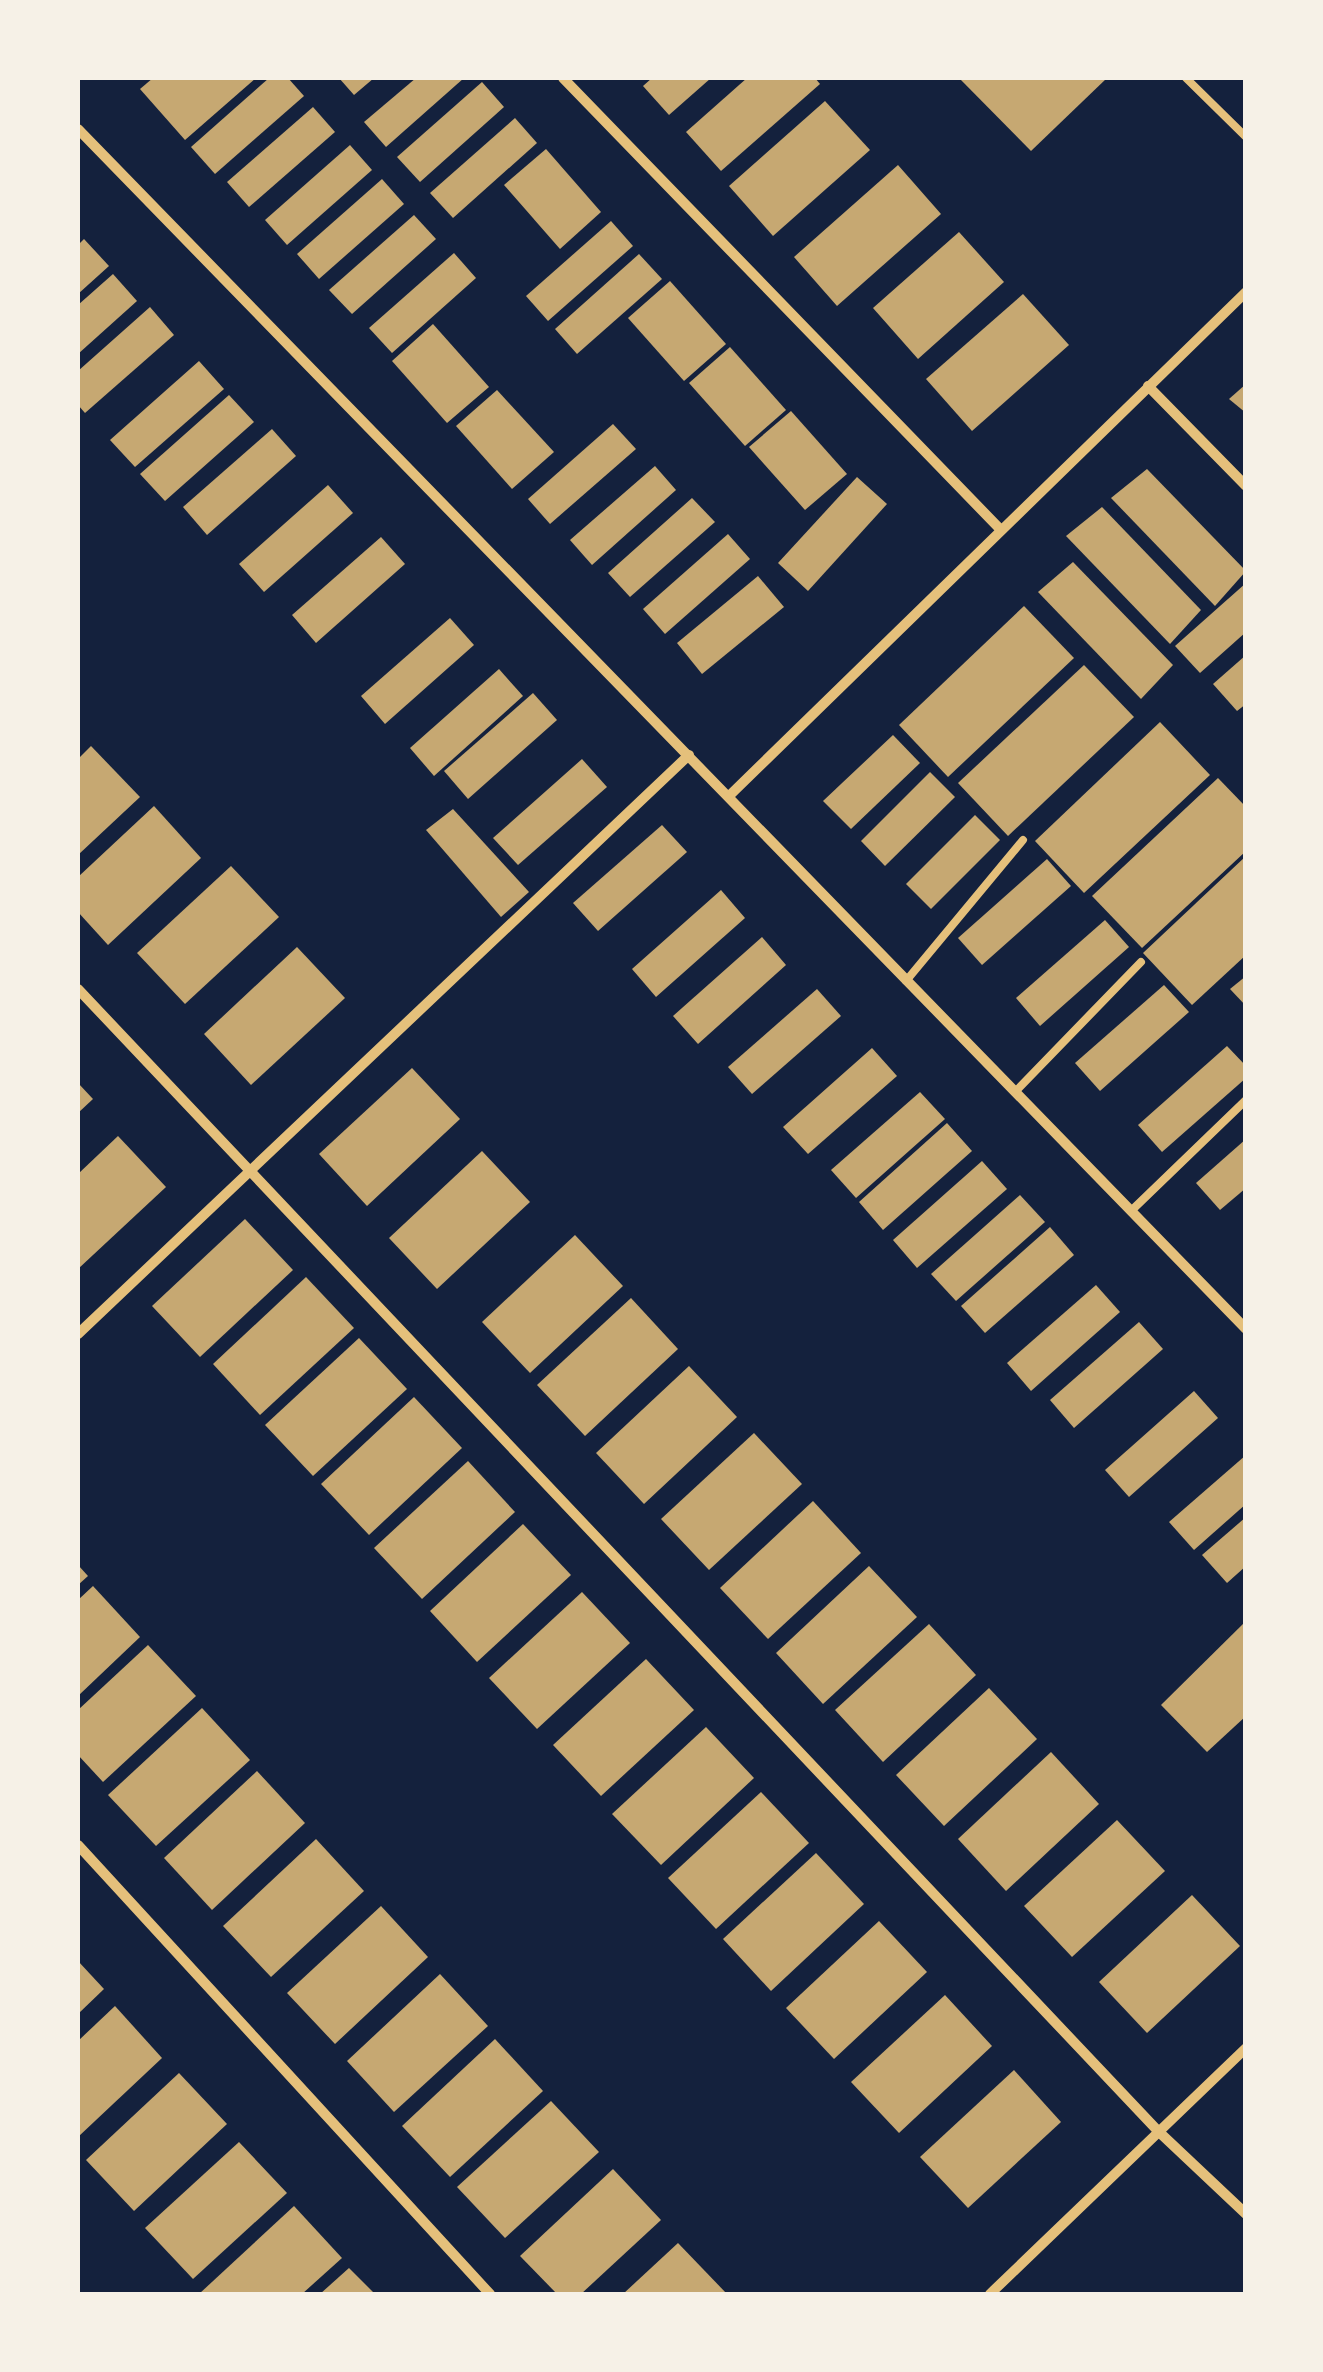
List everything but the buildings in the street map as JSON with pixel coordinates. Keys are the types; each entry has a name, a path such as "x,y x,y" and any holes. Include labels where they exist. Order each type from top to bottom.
{"street":[{"path":"563,78 1000,529"},
{"path":"78,129 1246,1329"},
{"path":"730,796 1246,292"},
{"path":"1148,386 1246,486"},
{"path":"78,1334 689,755"},
{"path":"78,989 1158,2130 1246,2214"},
{"path":"78,1845 490,2294"},
{"path":"990,2294 1246,2048"}],"lane":[{"path":"1186,78 1246,138"},
{"path":"906,981 1023,840"},
{"path":"1016,1092 1141,962"},
{"path":"1132,1211 1246,1100"}]}
